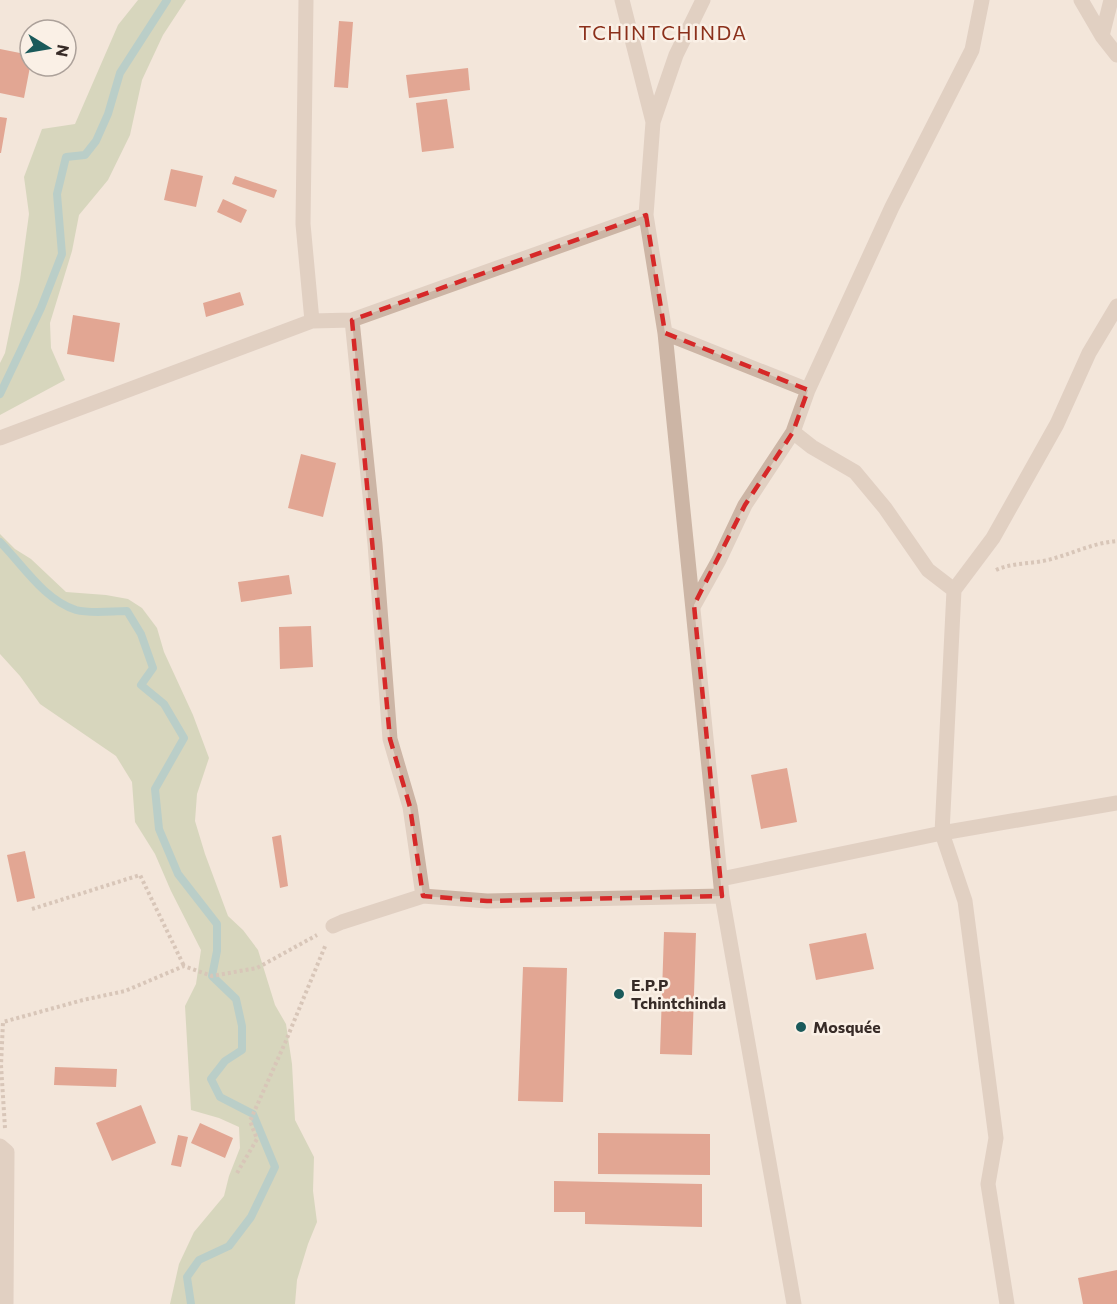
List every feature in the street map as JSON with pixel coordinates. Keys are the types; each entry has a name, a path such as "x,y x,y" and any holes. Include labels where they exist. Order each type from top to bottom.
{"street":[{"path":"306,0 303,224 312,321"},
{"path":"622,0 653,122"},
{"path":"703,0 676,55 653,122 646,215 665,333 722,896 794,1304"},
{"path":"694,606 745,505 793,432 808,390 892,207 972,50 982,0"},
{"path":"1081,0 1102,36 1117,55"},
{"path":"1102,36 1112,0"},
{"path":"0,438 312,321 352,320 646,215"},
{"path":"1007,1304 988,1184 996,1138 967,913 942,833 954,590 993,538 1057,424 1089,353 1117,306"},
{"path":"352,320 375,544 390,739 410,807 423,896"},
{"path":"665,333 808,390"},
{"path":"793,432 812,447 855,472 885,508 928,570 954,590"},
{"path":"721,879 942,833 1117,803"},
{"path":"333,927 423,896 487,901 722,896"},
{"path":"3,1149 6,1304"}],"path":[{"path":"994,571 1004,566 1044,561 1105,542 1117,541"},
{"path":"32,909 140,875 184,966"},
{"path":"3,1149 1,1065 3,1022 82,1000 125,991 184,966 212,976 257,968 333,927"},
{"path":"237,1173 257,1139 250,1121 333,927"}],"highlighted area":[{"path":"646,215 665,333 808,390 793,432 745,505 694,605 722,896 487,901 423,896 410,807 390,739 352,320"}],"green space":[{"path":"138,0 186,0 163,35 142,80 130,135 108,180 79,215 72,251 50,323 51,348 65,380 0,415 0,363 5,353 20,280 29,214 24,177 42,129 75,124 118,25"},
{"path":"0,534 66,592 128,599 142,608 157,628 164,652 193,715 209,758 197,794 195,821 228,916 243,930 258,950 275,1005 286,1024 292,1064 295,1120 314,1157 313,1191 317,1222 297,1280 295,1304 170,1304 179,1264 194,1232 224,1196 240,1148 239,1127 219,1118 191,1110 185,1006 196,984 201,950 155,854 135,822 132,782 116,756 40,704 20,676 0,654"}],"building":[{"path":"339,21 353,22 348,88 334,87"},
{"path":"0,49 18,53 18,78 28,78 24,98 0,93"},
{"path":"468,68 470,90 409,98 406,75"},
{"path":"447,99 454,148 422,152 416,103"},
{"path":"0,117 7,118 1,153 0,153"},
{"path":"171,169 203,176 196,207 164,200"},
{"path":"235,176 277,190 274,198 232,184"},
{"path":"223,199 247,210 241,223 217,212"},
{"path":"240,292 244,305 206,317 203,303"},
{"path":"73,315 120,323 114,362 67,354"},
{"path":"301,454 336,463 323,517 288,508"},
{"path":"289,575 292,594 241,602 238,582"},
{"path":"311,626 313,667 280,669 279,627"},
{"path":"787,768 797,822 761,829 751,775"},
{"path":"281,835 288,886 280,888 272,837"},
{"path":"25,851 35,898 17,902 7,855"},
{"path":"664,932 696,933 692,1055 660,1054"},
{"path":"866,933 874,969 816,980 809,944"},
{"path":"523,967 567,968 563,1102 518,1101"},
{"path":"55,1067 117,1069 116,1087 54,1085"},
{"path":"141,1105 156,1143 112,1161 96,1123"},
{"path":"200,1123 233,1138 225,1158 191,1143"},
{"path":"598,1133 710,1134 710,1175 598,1174"},
{"path":"178,1135 188,1137 181,1167 171,1165"},
{"path":"554,1181 702,1184 702,1227 585,1224 585,1212 554,1212"},
{"path":"1117,1270 1117,1304 1083,1304 1078,1278"}],"waterway":[{"path":"0,394 41,308 62,254 57,194 66,157 85,155 96,141 108,114 120,73 167,0"},
{"path":"0,542 44,590 64,605 88,612 127,611 141,634 153,668 141,685 164,704 184,738 155,789 159,829 178,874 217,924 217,951 212,976 236,999 242,1026 242,1050 225,1061 211,1079 220,1097 253,1114 275,1167 251,1217 229,1246 199,1260 187,1277 191,1304"}],"place":[{"name":"E.P.P Tchintchinda","path":"619,994"},
{"name":"Mosquée","path":"801,1027"}],"district":[{"name":"TCHINTCHINDA","path":"663,33"}]}
